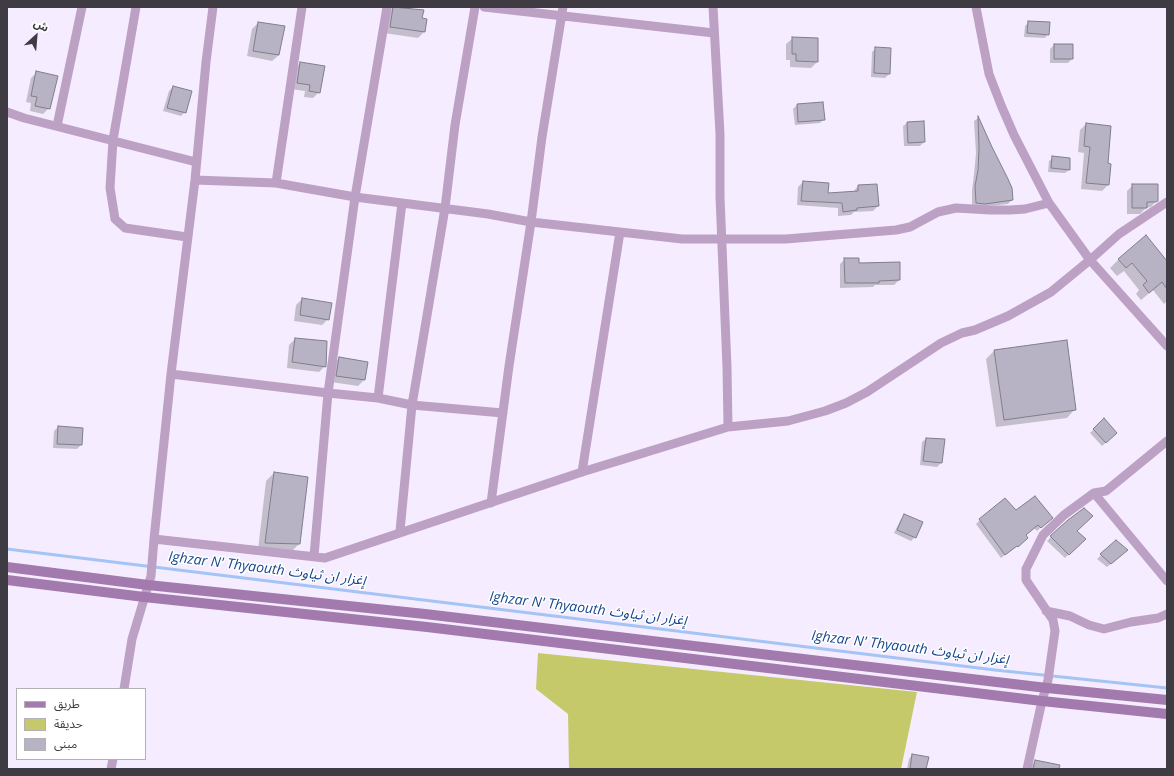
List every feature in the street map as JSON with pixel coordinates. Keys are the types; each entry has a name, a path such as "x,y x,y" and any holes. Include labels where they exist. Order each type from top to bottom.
{"street":[{"path":"57,126 82,7"},
{"path":"136,7 113,140 110,196 115,219 125,228 187,237"},
{"path":"124,688 132,640 149,580 152,561 171,374 195,180 213,7"},
{"path":"276,183 302,7"},
{"path":"314,556 328,393 356,196 387,7"},
{"path":"400,532 412,405 445,208 455,125 475,7"},
{"path":"484,7 561,17 714,33"},
{"path":"491,503 542,137 563,7"},
{"path":"713,7 720,134 720,197 728,427"},
{"path":"976,7 989,74 1000,105 1050,203 1090,260 1167,346"},
{"path":"7,112 24,118 196,162"},
{"path":"195,180 276,183 402,203 488,214 531,222 682,240 786,239 896,230 910,227 938,212 956,208 1010,210 1025,209 1050,203"},
{"path":"154,539 324,558 582,472 728,427 788,421 825,411 846,403 867,392 941,344 962,333 975,330 1008,316 1051,292 1119,234 1167,202"},
{"path":"378,398 402,203"},
{"path":"582,472 620,232"},
{"path":"171,374 378,398 412,405 503,413"},
{"path":"1027,769 1042,701 1048,684 1055,631 1053,620 1026,580 1026,569 1043,535 1094,492 1106,492 1167,441"},
{"path":"1094,492 1167,581"},
{"path":"7,567 149,580 432,615 1048,684 1167,700"},
{"path":"7,580 144,597 427,627 1042,701 1167,714"},
{"path":"1046,611 1070,616 1089,625 1104,629 1131,622 1158,618 1167,614"}],"green space":[{"path":"538,653 917,692 901,769 569,769 568,714 536,689"}],"building":[{"path":"393,7 424,10 422,18 427,19 425,32 390,27"},
{"path":"1028,21 1050,22 1049,35 1027,33"},
{"path":"258,22 285,26 279,55 253,51"},
{"path":"792,37 818,38 818,62 796,61 796,54 792,54"},
{"path":"1054,44 1073,44 1073,59 1054,59"},
{"path":"875,47 891,48 890,74 874,73"},
{"path":"300,62 325,66 320,93 309,91 310,85 297,83"},
{"path":"36,71 58,76 50,109 35,106 37,97 31,96"},
{"path":"173,86 192,91 186,113 167,108"},
{"path":"823,102 825,120 798,122 797,104"},
{"path":"978,116 1012,188 1013,200 985,204 976,203 975,186 978,170 979,149"},
{"path":"924,121 925,142 908,143 907,122"},
{"path":"1086,123 1111,126 1108,163 1111,164 1109,185 1086,183 1090,147 1084,146"},
{"path":"1052,156 1070,158 1070,170 1051,168"},
{"path":"803,181 829,183 828,193 858,191 858,185 877,184 879,206 857,208 857,210 843,212 842,203 801,201"},
{"path":"1132,184 1158,184 1158,201 1147,202 1147,208 1132,208"},
{"path":"1146,235 1167,261 1167,289 1162,282 1149,293 1143,285 1147,281 1132,263 1126,268 1118,259"},
{"path":"844,258 859,258 859,263 900,262 900,280 879,281 879,283 845,283"},
{"path":"302,298 332,303 329,320 300,315"},
{"path":"295,338 327,341 326,367 292,362"},
{"path":"1067,340 1076,410 1004,420 994,350"},
{"path":"339,357 368,362 365,380 336,376"},
{"path":"1104,418 1117,433 1106,443 1093,429"},
{"path":"58,426 83,428 82,445 57,444"},
{"path":"926,438 945,439 942,463 923,461"},
{"path":"274,472 308,477 300,544 265,543"},
{"path":"1035,496 1053,518 1041,528 1038,525 1026,535 1028,538 1018,547 1017,546 1005,555 979,519 1005,498 1016,510"},
{"path":"1084,508 1093,516 1077,531 1086,539 1069,555 1050,536"},
{"path":"904,514 923,522 916,538 897,530"},
{"path":"1116,540 1128,550 1111,564 1100,554"},
{"path":"912,754 929,757 926,769 910,769"},
{"path":"1035,760 1060,765 1059,769 1033,769"}],"waterway":[{"name":"Ighzar N' Thyaouth إغزار ان ثياوث","path":"7,549 995,670 1167,688"}]}
